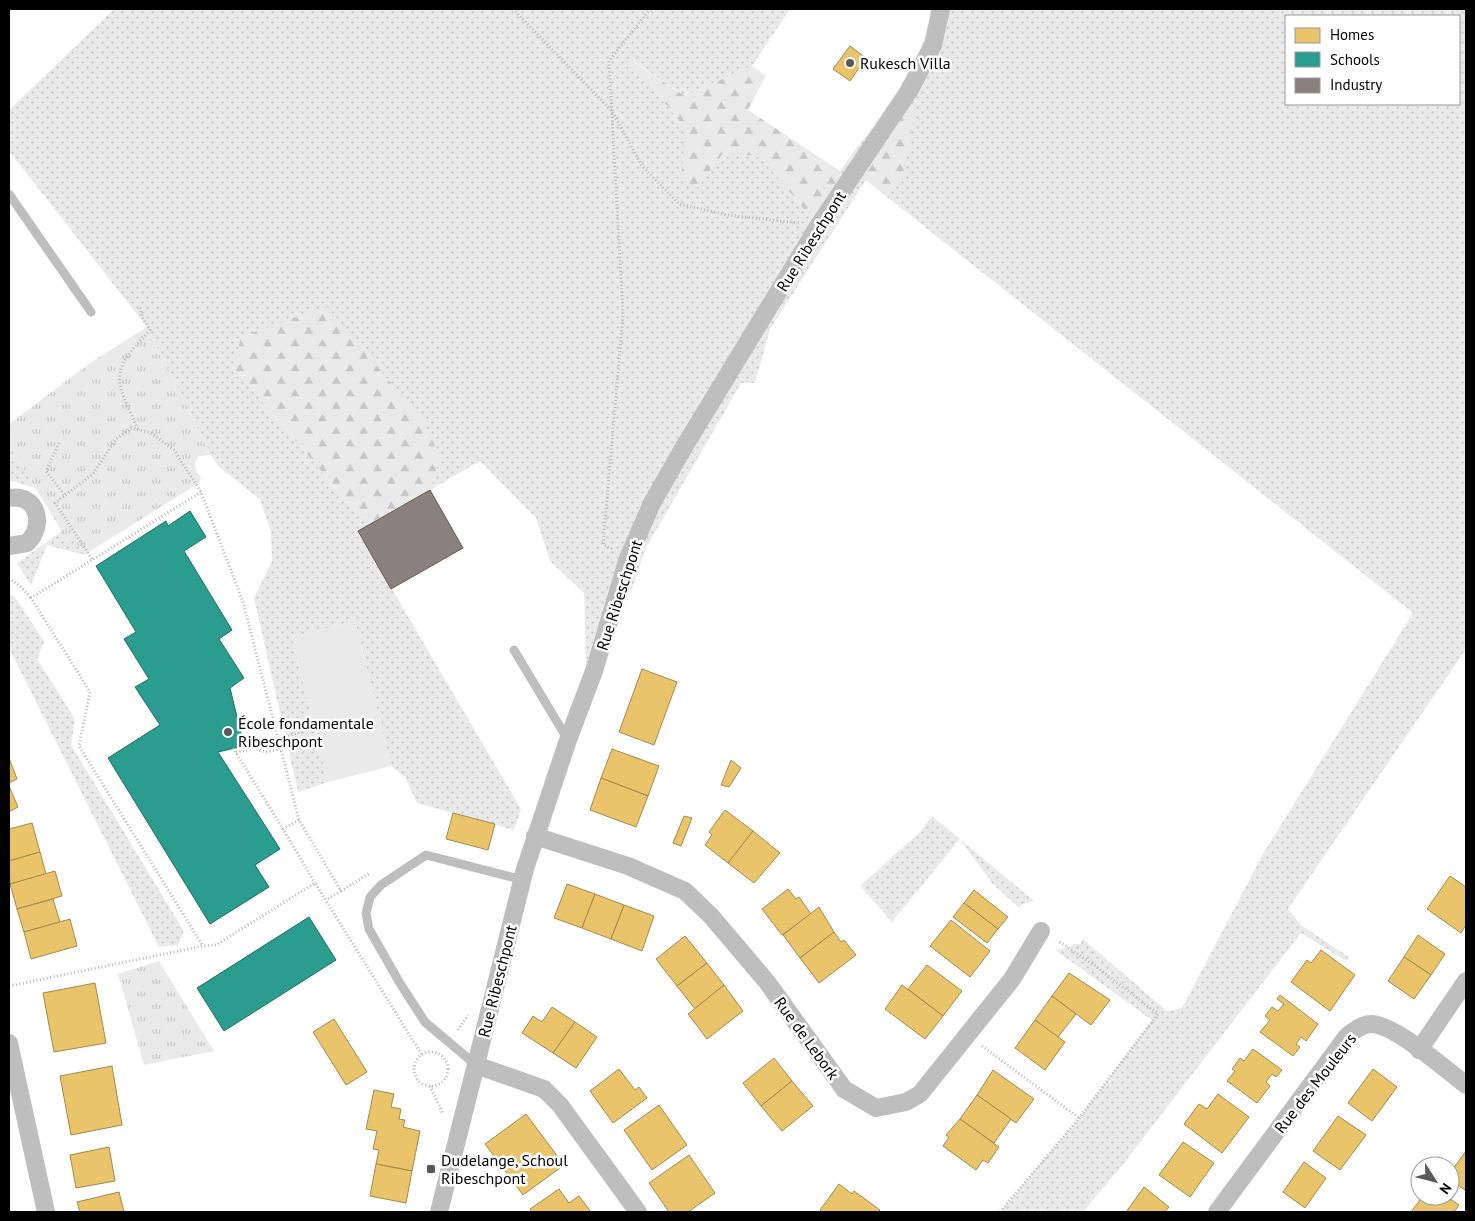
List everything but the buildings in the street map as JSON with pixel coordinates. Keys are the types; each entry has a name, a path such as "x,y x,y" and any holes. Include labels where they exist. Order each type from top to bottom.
{"street":[{"name":"Rue Ribeschpont","path":"439,1212 535,836 594,671 628,558 652,503 819,225 909,92 933,44 941,9"},
{"path":"9,498 20,498 28,502 34,508 38,524 32,538 27,543 9,546"},
{"name":"Rue de Lebork","path":"535,836 628,866 685,891 711,916 767,982 844,1090 862,1102 876,1108 906,1102 920,1094 1012,978 1041,931"},
{"path":"1419,1050 1466,981"},
{"name":"Rue des Mouleurs","path":"1217,1212 1347,1036 1358,1028 1369,1024 1391,1029 1466,1085"},
{"path":"9,1043 46,1212"},
{"path":"476,1065 544,1089 560,1105 638,1212"}],"lane":[{"path":"9,194 91,312"},
{"path":"514,650 568,740"},
{"path":"476,1065 425,1022 401,984 369,929 366,913 370,897 381,885 426,855 523,880"}],"path":[{"path":"513,9 612,111 642,166 679,204 727,215 819,225"},
{"path":"603,544 623,315 609,61 650,9"},
{"path":"138,430 119,388 119,370 133,349 150,330 142,317 140,307"},
{"path":"92,560 55,503 93,474 116,439 131,428 151,434 174,450 200,492 243,602 299,820 341,891 326,900"},
{"path":"59,443 46,471 65,496"},
{"path":"31,598 200,492"},
{"path":"9,578 21,586 31,598 90,692 79,746 203,946"},
{"path":"278,739 314,728"},
{"path":"233,748 422,1054"},
{"path":"236,753 254,748 265,752 281,749"},
{"path":"283,829 299,820"},
{"path":"9,986 203,946 216,945 315,883"},
{"path":"1000,1212 1079,1118 1158,1014 1094,965 1041,931"},
{"path":"968,1035 1079,1118"},
{"path":"437,1053 447,1064 447,1075 440,1083 430,1086 420,1082 415,1073 416,1062 422,1054 437,1053"},
{"path":"430,1086 445,1117 462,1121"}],"green space":[{"path":"114,9 790,9 752,66 685,96 633,61 628,68 649,83 685,128 695,190 724,151 761,157 812,219 841,179 840,171 881,116 910,70 921,48 928,27 929,9 1466,9 1466,649 1288,909 1301,925 1349,957 1346,961 1301,933 1124,1163 1083,1212 1000,1212 1079,1118 1152,1020 1055,950 1080,944 1083,939 1167,1011 1182,1008 1264,852 1413,613 882,193 903,179 855,172 866,180 770,329 755,383 741,383 646,548 631,591 611,584 586,665 584,593 550,561 536,518 480,461 430,490 440,458 234,368 359,516 374,521 358,531 521,809 514,830 417,803 405,777 391,766 355,621 292,637 328,782 298,792 254,598 272,561 271,532 260,499 219,467 211,455 147,327 9,151 9,110"},
{"path":"632,61 685,96 752,66 766,76 748,110 840,171 841,179 812,219 761,157 724,152 695,190 681,181 685,128 649,83 628,68"},
{"path":"915,111 903,179 882,193 855,172 895,112"},
{"path":"326,306 425,423 440,458 430,490 374,521 359,516 234,368 241,337"},
{"path":"147,327 211,455 199,456 195,464 201,478 199,483 84,555 75,540 69,543 9,445 9,424 93,361"},
{"path":"9,445 35,488 12,481 9,482"},
{"path":"62,531 69,543 75,539 84,555 47,545 31,585 17,563"},
{"path":"9,595 14,596 44,641 37,659 75,719 71,745 184,931 178,945 159,947 9,648"},
{"path":"355,621 391,766 328,782 292,637"},
{"path":"932,816 960,839 892,922 860,886 921,831"},
{"path":"961,840 1034,901 1022,904 1019,908 992,883"},
{"path":"159,961 214,1051 144,1065 118,974"}],"place":[{"name":"Rukesch Villa","path":"850,63"},
{"name":"École fondamentale Ribeschpont","path":"228,732"},
{"name":"Dudelange, Schoul Ribeschpont","path":"431,1169"}]}
